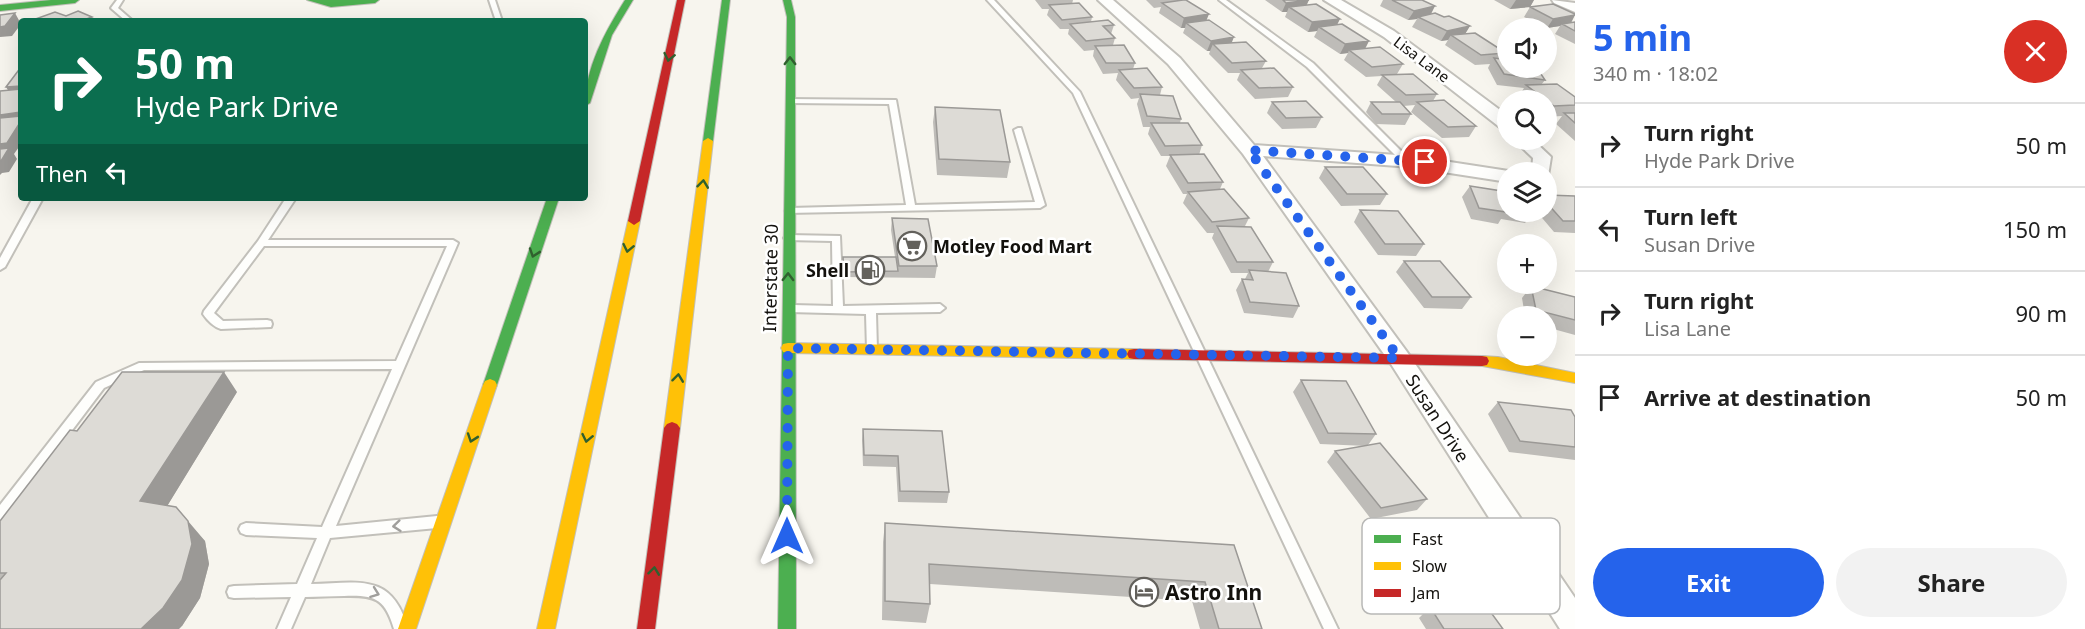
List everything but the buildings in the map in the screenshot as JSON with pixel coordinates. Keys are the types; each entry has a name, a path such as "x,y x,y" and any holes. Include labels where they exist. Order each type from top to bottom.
{"main road":[{"path":"0,8 75,0"},
{"path":"311,0 331,4 375,0"},
{"path":"588,94 608,35 629,0"},
{"path":"546,629 681,0"},
{"path":"646,629 726,0"},
{"name":"Interstate 30","path":"787,0 791,17 787,629"},
{"path":"407,629 552,201"},
{"path":"788,348 1399,358 1498,362 1575,378"}],"street":[{"name":"Susan Drive","path":"1105,0 1174,61 1249,150 1399,358 1504,518"},
{"name":"Lisa Lane","path":"1331,0 1389,34 1497,117"},
{"path":"1559,0 1575,8"},
{"path":"1249,150 1405,160 1497,174"},
{"path":"1534,150 1542,157 1542,162"},
{"name":"Susan Drive","path":"1560,602 1575,625"}],"lane":[{"path":"120,0 114,8 126,18"},
{"path":"492,0 498,18"},
{"path":"990,0 1076,92 1331,629"},
{"path":"1222,0 1310,65 1405,160"},
{"path":"790,100 893,102 911,208"},
{"path":"789,212 1041,205 1018,130"},
{"path":"0,267 36,201"},
{"path":"267,324 221,325 208,314 289,201"},
{"path":"789,238 837,238 838,310"},
{"path":"261,243 453,243 284,629"},
{"path":"788,309 940,308"},
{"path":"871,310 872,350"},
{"path":"0,515 100,385 143,366 400,365"},
{"path":"246,529 327,533 444,521"},
{"path":"234,592 366,589 386,597 397,613 401,629"}],"traffic: fast":[{"path":"0,8 75,0"},
{"path":"311,0 331,4 375,0"},
{"path":"588,94 608,35 629,0"},
{"path":"708,141 726,0"},
{"path":"787,0 791,17 787,629"},
{"path":"490,385 552,201"}],"traffic: slow":[{"path":"672,428 708,141"},
{"path":"546,629 634,221"},
{"path":"788,348 1134,354"},
{"path":"1482,361 1498,362 1575,378"},
{"path":"407,629 490,385"}],"traffic: jam":[{"path":"634,221 681,0"},
{"path":"1134,354 1482,361"},
{"path":"646,629 672,428"}],"place":[{"name":"Motley Food Mart","path":"912,246"},
{"name":"Shell","path":"870,270"},
{"name":"Astro Inn","path":"1144,592"}],"route":[{"path":"787,536 788,348 1399,358 1249,150 1425,162"}]}
